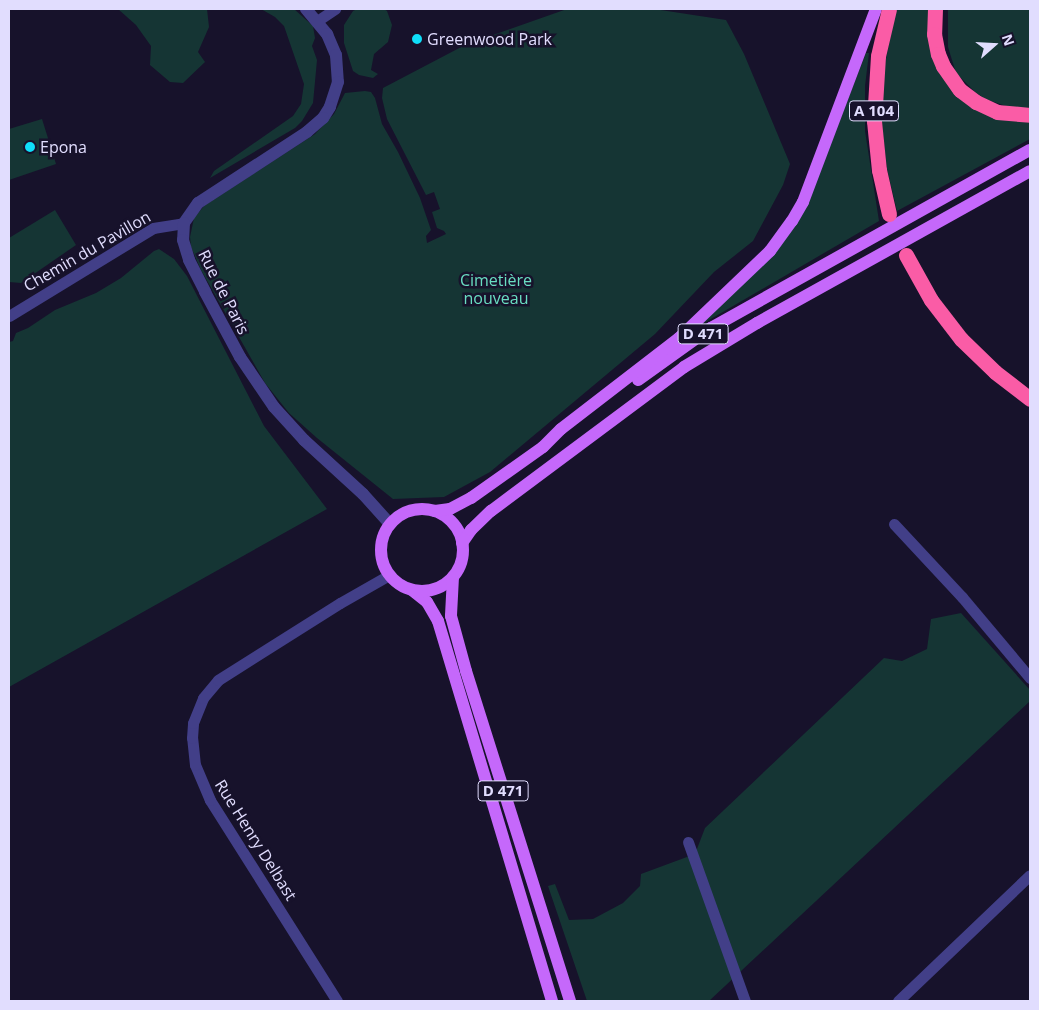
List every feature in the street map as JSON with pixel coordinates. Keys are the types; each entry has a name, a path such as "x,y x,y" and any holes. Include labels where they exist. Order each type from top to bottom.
{"highway":[{"name":"A 104","path":"889,9 878,56 874,106 879,170 889,214"},
{"path":"935,9 934,34 938,54 943,66 960,90 976,102 997,112 1030,115"},
{"path":"906,255 932,300 961,339 995,372 1030,399"}],"main road":[{"path":"543,447 561,429 679,338 756,266 782,236 803,202 816,173 876,9"},
{"name":"D 471","path":"435,511 450,509 471,498 543,447 564,435 711,328 1030,150"},
{"name":"D 471","path":"462,543 471,530 491,511 666,379 733,337 1030,171"},
{"path":"414,509 435,511 453,523 462,543 462,561 453,577 434,590 412,590 400,585 389,575 383,563 380,550 383,536 390,524 401,514 414,509"},
{"name":"D 471","path":"453,577 451,616 536,899 570,1001"},
{"name":"D 471","path":"412,590 427,602 438,621 552,1001"}],"street":[{"path":"184,223 198,202 307,132 322,118 330,107 338,82 338,66 332,43 317,20 306,9"},
{"path":"317,20 335,9"},
{"name":"Chemin du Pavillon","path":"9,316 153,228 184,223"},
{"name":"Rue de Paris","path":"184,223 183,240 190,260 240,357 257,383 274,407 304,440 363,494 390,524"},
{"path":"894,524 962,597 1030,678"},
{"name":"Rue Henry Delbast","path":"337,1001 210,800 195,764 192,738 193,723 203,698 218,680 340,603 389,575"},
{"path":"688,842 745,1001"},
{"path":"898,1001 1030,874"}],"green space":[{"path":"118,9 207,9 209,27 198,52 205,62 183,83 170,82 150,65 151,46 136,25"},
{"path":"261,9 294,9 313,26 315,38 312,46 317,60 313,103 302,121 295,128 210,178 214,171 293,116 301,104 304,84 284,26 275,17"},
{"path":"357,9 384,9 387,11 392,25 388,42 374,54 371,70 378,74 373,78 359,75 353,71 344,43 344,25 353,11"},
{"name":"Cimetière nouveau","path":"567,9 654,9 726,20 744,54 790,164 783,185 753,241 714,272 655,334 490,472 444,497 393,499 289,413 265,383 201,270 191,247 190,237 194,218 204,206 315,134 334,114 345,93 365,91 371,92 375,98 382,124 420,198 431,230 426,236 427,243 446,234 437,228 432,212 440,209 434,192 426,195 387,119 382,98 383,88 465,45"},
{"path":"896,9 929,9 946,81 1030,122 1030,139 897,211 887,169 881,116 884,69"},
{"path":"948,9 1030,9 1030,108 1009,107 985,99 956,73 948,47"},
{"path":"866,53 869,53 865,86 865,131 879,221 697,327 809,199"},
{"name":"Epona","path":"42,119 56,164 9,180 9,129"},
{"path":"55,210 76,245 21,283 9,282 9,238"},
{"path":"159,249 174,259 187,276 264,426 327,509 9,687 9,342 13,341 16,333 28,328 55,310 96,293 121,278"},
{"path":"961,613 1030,690 1029,702 709,1001 587,1001 548,886 555,884 569,920 593,919 623,903 640,886 641,874 695,854 705,828 884,658 902,661 927,649 931,619"}],"place":[{"name":"Greenwood Park","path":"417,39"},
{"name":"Epona","path":"30,147"}]}
